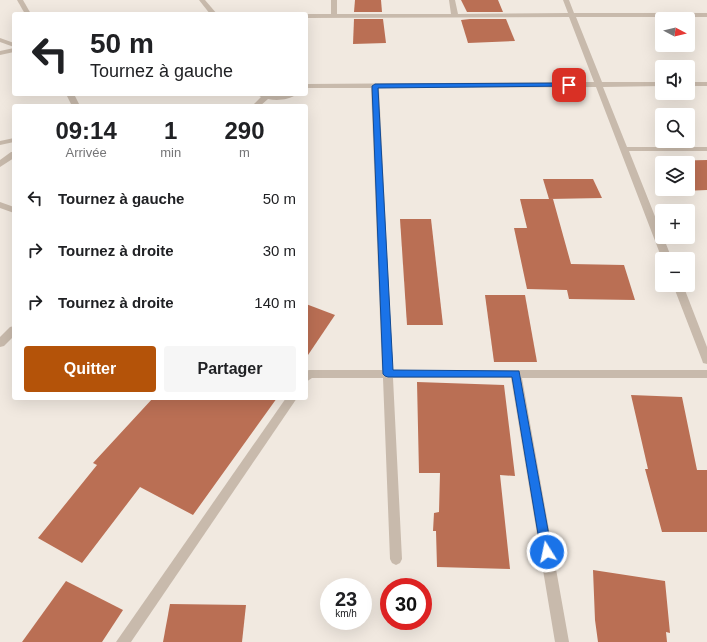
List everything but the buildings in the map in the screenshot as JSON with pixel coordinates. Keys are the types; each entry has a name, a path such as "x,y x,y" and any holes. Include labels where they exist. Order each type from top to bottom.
{"street":[{"path":"20,0 27,12"},
{"path":"202,0 212,12"},
{"path":"334,0 334,16"},
{"path":"452,0 455,16"},
{"path":"566,0 664,252"},
{"path":"308,16 707,15"},
{"path":"0,40 12,44"},
{"path":"0,53 12,50"},
{"path":"308,86 655,84"},
{"path":"695,84 707,84"},
{"path":"375,86 396,559"},
{"path":"263,96 280,98 286,96"},
{"path":"0,143 12,140"},
{"path":"624,149 707,149"},
{"path":"0,164 12,155"},
{"path":"0,205 12,209"},
{"path":"681,292 707,360"},
{"path":"0,343 12,332"},
{"path":"308,375 309,374 707,374"},
{"path":"516,374 562,642"},
{"path":"123,642 291,400"}],"route":[{"path":"547,552 516,374 388,374 375,86 569,85"}]}
